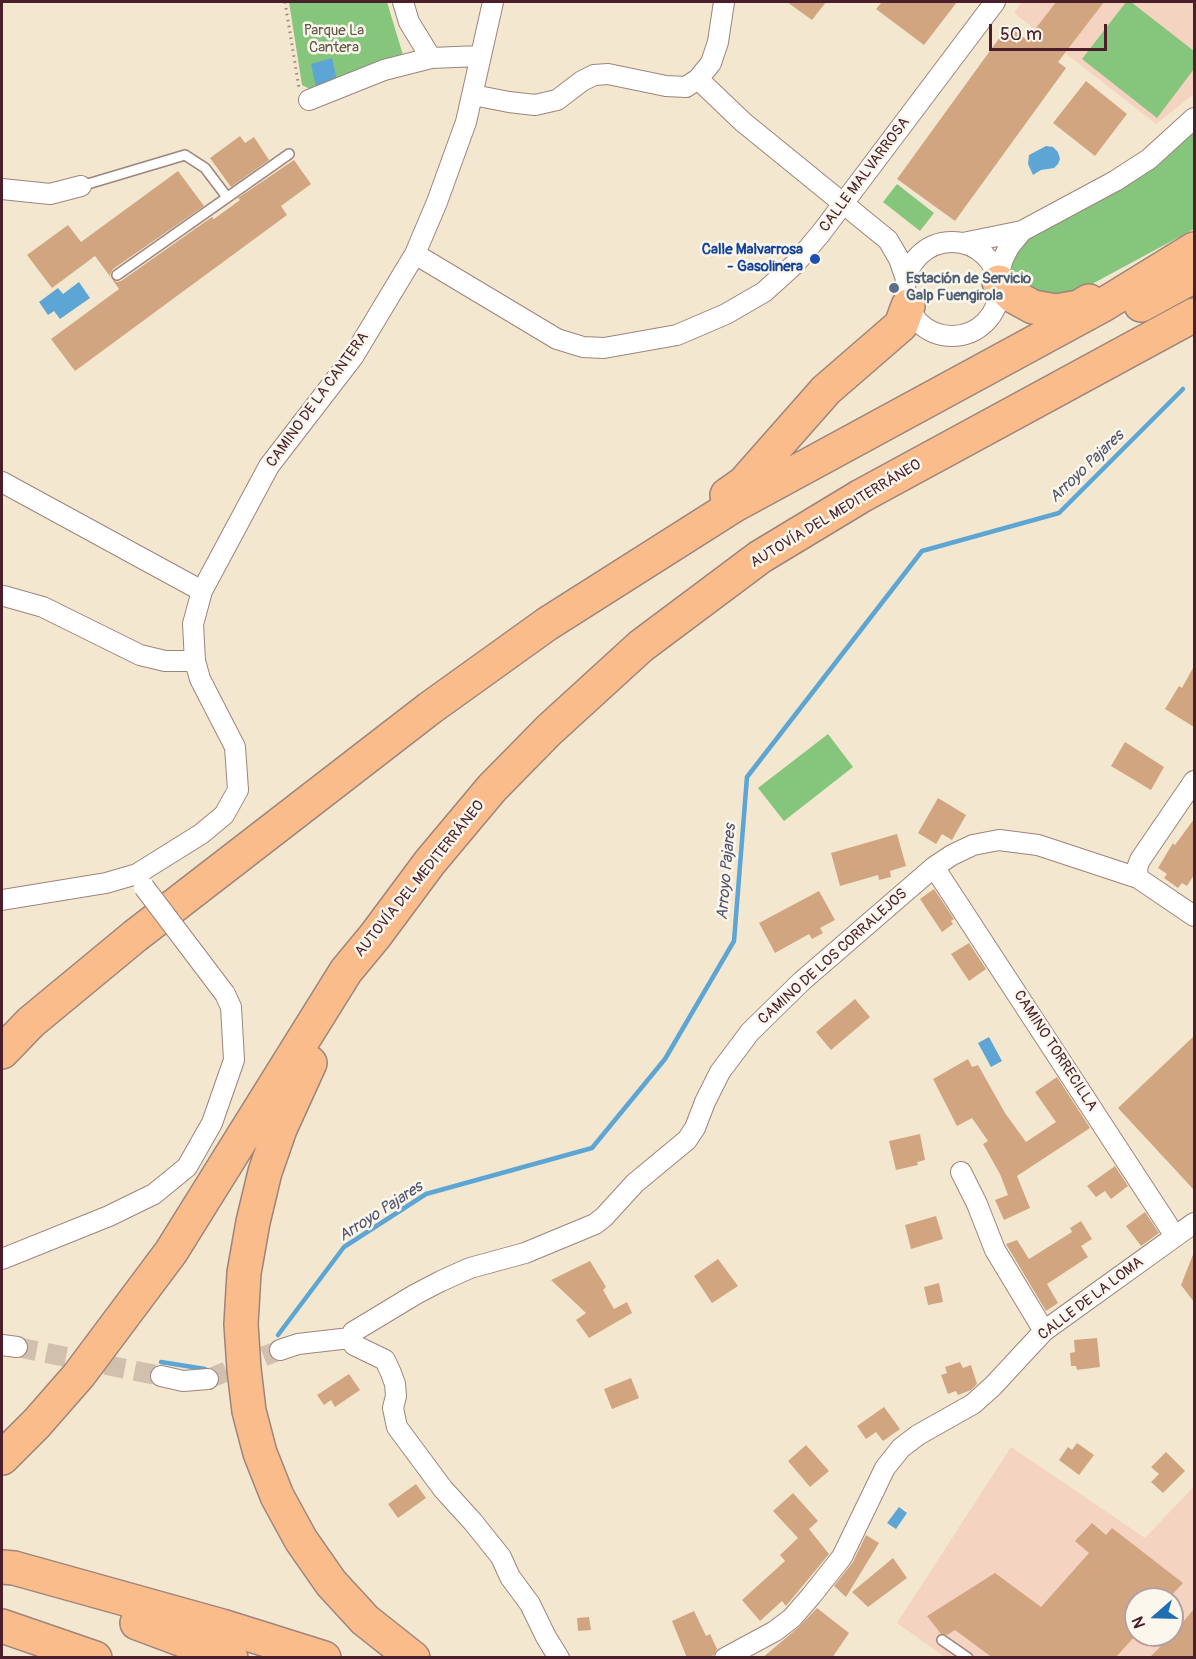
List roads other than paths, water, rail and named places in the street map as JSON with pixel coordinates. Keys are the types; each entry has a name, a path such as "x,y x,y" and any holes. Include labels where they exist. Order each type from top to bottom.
{"highway":[{"path":"998,278 1013,296 1033,307 1056,311 1079,307 1186,262"},
{"path":"2,1052 31,1022 135,936 430,708 548,624 733,506 1186,262"},
{"name":"AUTOVÍA DEL MEDITERRÁNEO","path":"2,1052 39,1032 136,962 385,767 510,675 587,622 1186,262"},
{"path":"666,547 690,521 744,483 826,390 901,326 907,292"},
{"name":"AUTOVÍA DEL MEDITERRÁNEO","path":"2,1458 79,1376 171,1252 346,971 430,862 492,789 549,730 641,646 760,558 861,496 1194,315"},
{"path":"2,1021 96,956 135,936"},
{"path":"375,936 356,978 303,1074 265,1172 244,1273 241,1324 249,1411 260,1453 278,1496 301,1540 331,1583 365,1620 413,1658"},
{"path":"2,1567 14,1568 222,1626 324,1658"},
{"path":"2,1577 186,1640 231,1658"},
{"path":"2,1626 95,1658"}],"street":[{"path":"403,2 409,22 431,58"},
{"name":"CAMINO DE LA CANTERA","path":"2,900 140,880 224,815 238,790 236,747 200,680 195,661 193,624 202,591 269,466 353,357 414,254 437,202 466,122 493,2"},
{"path":"473,95 535,105 557,100 594,75 608,74 666,86 686,87 698,80 711,63 718,42 724,2"},
{"name":"CALLE MALVARROSA","path":"414,254 557,339 583,347 604,348 677,335 726,314 764,292 795,264 844,203 995,2"},
{"path":"309,100 384,70 431,58 480,56"},
{"path":"698,80 743,122 888,240 899,259 917,321 929,331 944,336 961,336 976,331 989,320 998,302 998,278 1006,253 1022,231"},
{"path":"888,240 909,245 934,245 948,242 963,243 1022,231 1115,181 1149,159 1194,117"},
{"path":"2,189 50,194 81,186"},
{"path":"963,243 984,254 992,264 998,278"},
{"path":"907,292 916,259 934,245"},
{"path":"2,482 202,591"},
{"path":"4,596 43,607 140,655 165,661 195,661"},
{"path":"1138,878 1137,868 1140,860 1194,781"},
{"name":"CAMINO DE LOS CORRALEJOS","path":"350,1338 358,1328 441,1281 470,1268 525,1253 594,1224 604,1217 635,1183 687,1140 695,1128 720,1072 750,1032 802,981 934,867 952,855 973,845 999,840 1038,845 1138,878 1194,916"},
{"name":"CAMINO TORRECILLA","path":"934,867 1175,1236"},
{"path":"2,1259 109,1216 154,1194 187,1167 212,1123 234,1060 231,1007 225,994 140,880"},
{"path":"960,1172 977,1204 995,1250 1044,1331"},
{"name":"CALLE DE LA LOMA","path":"725,1658 775,1631 792,1618 811,1596 848,1546 868,1500 895,1454 918,1435 984,1396 1044,1331 1194,1223"},
{"path":"280,1350 298,1344 350,1338 354,1345 385,1360 395,1384 394,1418 397,1427 443,1489 501,1557 510,1577 530,1604 549,1644 559,1658"},
{"path":"161,1376 183,1381 208,1379"}],"lane":[{"path":"117,275 289,154"},
{"path":"81,186 185,155 205,168 227,197"},
{"path":"942,1640 968,1658"}],"water":[{"path":"332,58 337,81 316,87 311,64"},
{"path":"1046,146 1053,147 1058,152 1060,159 1058,164 1054,168 1041,170 1033,175 1028,164 1029,155"},
{"path":"79,282 90,298 60,319 54,311 48,315 39,302 58,288 63,294"},
{"path":"989,1037 1002,1061 991,1067 978,1043"},
{"path":"899,1507 907,1513 896,1529 887,1523"}],"waterway":[{"name":"Arroyo Pajares","path":"278,1335 344,1247 426,1194 592,1148 665,1059 734,941 747,777 922,551 1059,513 1183,389"},
{"name":"Arroyo Pajares","path":"161,1362 205,1369"}],"tunnel":[{"path":"17,1347 161,1376"},
{"path":"208,1379 280,1350"}],"place":[{"name":"Calle Malvarrosa - Gasolinera","path":"815,259"},
{"name":"Estación de Servicio Galp Fuengirola","path":"894,288"}],"park label":[{"name":"Parque La Cantera","path":"334,40"}]}
